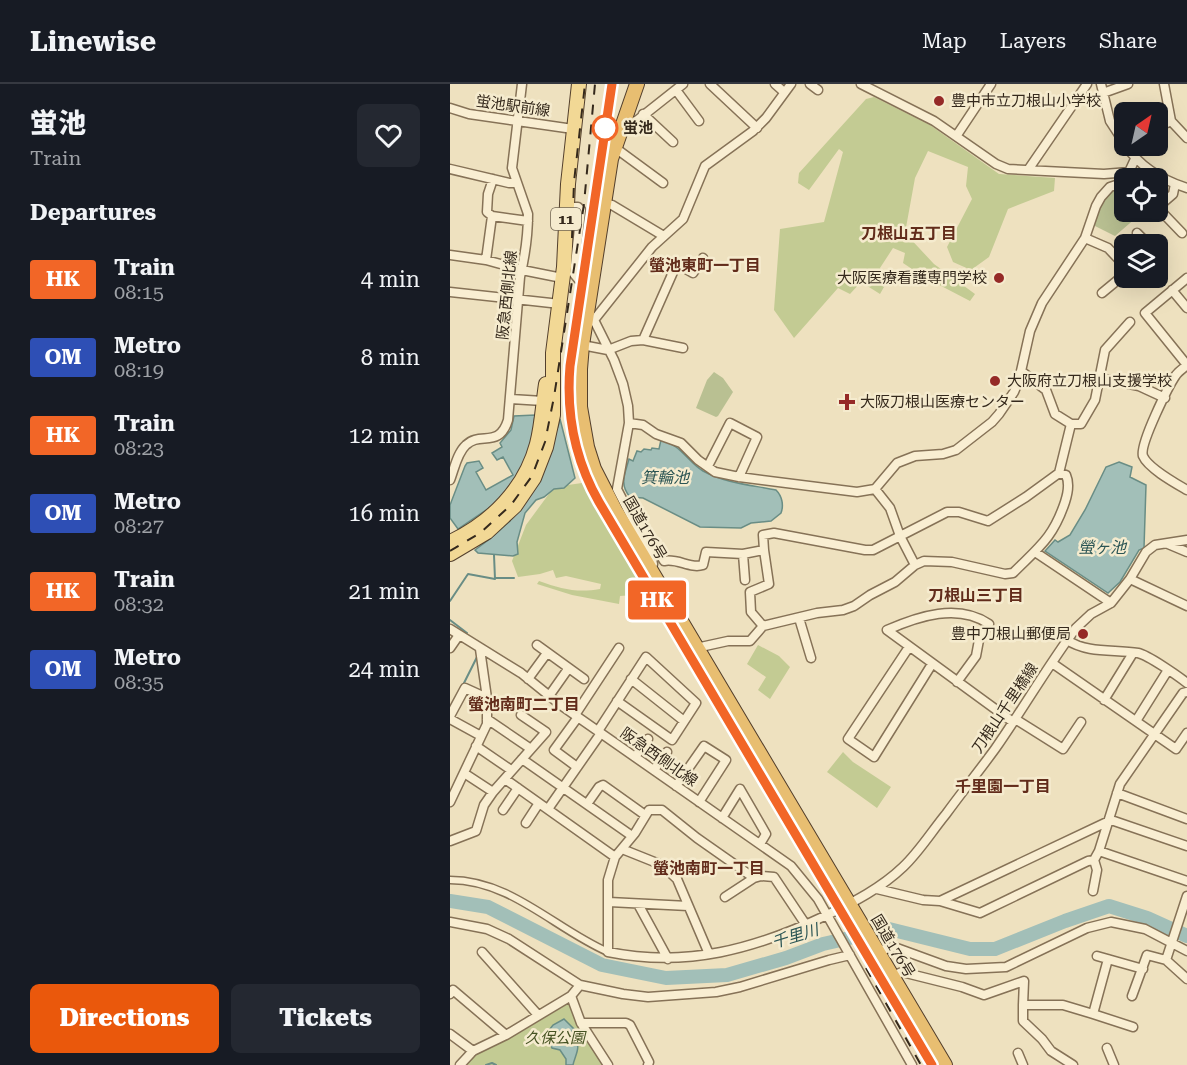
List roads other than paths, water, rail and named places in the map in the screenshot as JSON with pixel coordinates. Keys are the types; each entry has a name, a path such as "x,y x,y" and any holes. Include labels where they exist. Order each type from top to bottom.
{"highway":[{"name":"国道176号","path":"637,84 614,147 591,287 590,320 582,345 579,398 587,447 601,486 650,571 945,1065"}],"main road":[{"name":"11","path":"545,425 553,406 553,353 560,304 573,129 579,84"},
{"name":"11","path":"450,554 480,537 503,512 524,494 534,478 546,447 543,401 550,357 553,353"},
{"name":"11","path":"450,542 503,512"}],"street":[{"name":"阪急西側北線","path":"450,480 466,445 471,441 488,439 501,434 505,430 511,399 528,221 528,214 512,168 522,84"},
{"path":"710,84 756,128"},
{"path":"775,84 784,92"},
{"path":"650,571 653,564 651,555 617,489 629,423 623,384 614,360 590,320 652,247 683,219 705,165 756,128 791,84"},
{"path":"810,84 818,90"},
{"path":"861,84 934,120 996,164 1008,169 1104,174 1129,171 1135,159"},
{"path":"957,135 991,84"},
{"path":"1028,170 1087,84"},
{"path":"1101,84 1110,121 1114,127"},
{"path":"1103,93 1128,84"},
{"path":"1164,84 1171,121 1187,138"},
{"path":"621,126 628,127 679,87 699,121"},
{"name":"蛍池駅前線","path":"450,108 469,114 573,129"},
{"path":"643,114 673,142"},
{"path":"614,147 663,183"},
{"path":"1133,156 1146,168"},
{"path":"450,169 517,183"},
{"path":"493,179 488,194 487,212 492,216 528,221"},
{"path":"1168,180 1187,188"},
{"path":"1168,199 1173,194 1175,184"},
{"path":"629,423 643,424 656,434 681,443 698,460 715,472 857,492 875,489 897,463 915,456 943,454 956,450 992,422 1014,392 1030,331 1042,303 1086,238 1101,197 1114,186"},
{"path":"603,203 612,205 662,235"},
{"path":"567,207 578,207 581,210 574,274 582,283 591,287"},
{"path":"486,260 492,216"},
{"path":"1168,218 1182,233"},
{"path":"1086,238 1108,248 1114,254"},
{"path":"450,255 486,260 562,278"},
{"path":"643,340 675,270 679,265 693,273 703,258"},
{"path":"1187,278 1145,313 1187,366 1177,373 1142,452 1144,457 1162,474 1187,489"},
{"path":"1102,293 1114,283"},
{"path":"1172,290 1187,308"},
{"path":"450,292 560,304"},
{"path":"1021,371 1046,390 1055,414 1071,424 1081,424 1089,414 1095,400 1105,350 1130,322"},
{"path":"582,345 608,350 631,341 643,340 683,348"},
{"path":"1100,378 1139,386 1165,398"},
{"path":"511,399 543,401"},
{"path":"708,466 730,423 757,437 739,477"},
{"path":"763,626 751,612 750,592 769,584 763,535 774,533 864,550 873,549 947,512 959,512 988,521 1059,473 1071,424"},
{"path":"696,648 728,641 750,641 763,626 854,606 895,582 915,565 924,561 952,562 1005,574 1013,573 1053,531 1067,496 1069,482 1066,475 1059,473"},
{"path":"875,489 890,508 900,536 915,565"},
{"path":"623,500 633,509 664,561 672,559 699,567 703,565 706,552 743,554 764,550"},
{"name":"刀根山千里橋線","path":"608,952 636,957 668,958 709,954 758,944 806,925 877,889 908,862 975,776 1067,640 1091,614 1111,603 1130,579 1146,552 1155,545 1187,540"},
{"path":"1168,544 1187,552"},
{"path":"1035,552 1111,603"},
{"path":"743,554 745,580"},
{"path":"1130,579 1187,606"},
{"path":"957,682 976,656 979,640 989,624 964,612 934,614 887,630 957,682 1014,721 1063,749 1081,722"},
{"path":"799,618 811,658"},
{"name":"阪急西側北線","path":"450,629 495,656 576,716 791,866 818,899 849,954"},
{"path":"450,648 459,635"},
{"path":"1067,640 1073,644 1093,648 1139,653 1187,683"},
{"path":"537,645 584,679"},
{"path":"909,647 848,739 874,757 932,664"},
{"path":"577,767 554,750 619,648"},
{"path":"450,802 453,787 464,773 487,724 487,698 480,649"},
{"path":"528,679 547,653"},
{"path":"1104,700 1133,653"},
{"path":"548,809 577,767 617,701 646,657 696,703 672,740 617,701"},
{"path":"1052,663 1176,749 1187,733"},
{"path":"549,696 568,669"},
{"path":"1136,721 1168,670"},
{"path":"631,679 684,721"},
{"path":"482,736 450,718 465,687 487,698"},
{"path":"1093,891 1097,870 1094,860 1109,821 1116,793 1125,775 1183,693 1187,692"},
{"path":"450,842 476,831 484,805 493,792 546,732 521,715"},
{"path":"487,719 531,749"},
{"path":"635,757 648,739"},
{"path":"476,746 511,770"},
{"path":"676,786 704,746 726,760 699,802"},
{"path":"654,770 667,752"},
{"path":"522,759 632,836"},
{"path":"464,773 493,792"},
{"path":"505,779 615,858"},
{"path":"587,804 603,785 645,815"},
{"path":"503,810 518,788"},
{"path":"722,818 740,789 766,834 760,844"},
{"path":"1116,793 1187,819"},
{"path":"526,823 539,803"},
{"path":"450,880 463,880 488,886 532,907 581,939 608,952 608,880 615,858 649,810 662,810 754,878"},
{"path":"940,901 1109,821 1187,846"},
{"path":"622,849 662,865 677,879 709,954"},
{"path":"1099,851 1187,881"},
{"path":"877,889 889,890 923,900 940,901 980,914 1094,860"},
{"path":"725,897 754,878 774,877 806,925"},
{"path":"1166,960 1184,916 1187,896"},
{"path":"609,902 688,906"},
{"path":"638,904 668,958"},
{"path":"450,922 487,928 509,939 580,985 648,997 716,992 740,987 849,954 912,1065"},
{"path":"876,949 894,947 946,966 966,969 1006,967 1087,928 1111,922 1145,929 1187,951"},
{"path":"482,952 538,1015"},
{"path":"1132,996 1147,955 1166,960 1187,979"},
{"path":"1097,956 1143,969"},
{"path":"1093,1014 1108,959"},
{"path":"892,976 902,972 984,995 1024,981 1023,1021 1051,1051 1073,1065"},
{"path":"460,1065 473,1051 506,1035 571,996 580,985"},
{"path":"450,993 453,990 506,1035"},
{"path":"571,996 581,1023 608,1065"},
{"path":"1023,1005 1063,1005 1133,1027"},
{"path":"581,1023 626,1023 630,1025 649,1062 648,1065"},
{"path":"450,1034 473,1051"},
{"path":"1107,1048 1114,1065"},
{"path":"1018,1053 1023,1065"}],"water":[{"path":"535,415 534,423 556,427 560,419 575,478 564,488 554,489 536,500 525,513 517,542 518,554 513,556 478,553 475,550 510,521 495,504 458,529 450,518 450,505 465,466 467,463 479,461 483,468 476,472 486,490 513,475 503,457 497,460 492,453 502,447 500,443 511,430 514,416"},
{"name":"箕輪池","path":"661,440 679,449 698,467 711,475 776,490 782,501 781,513 771,521 751,523 741,528 700,527 643,498 630,497 624,483 629,459 633,461 637,451 659,449"},
{"name":"螢ヶ池","path":"1119,462 1132,467 1130,477 1146,485 1144,548 1139,550 1120,582 1108,593 1045,551 1055,540 1058,542 1070,535 1106,467"},
{"path":"564,1019 574,1029 568,1034 568,1038 574,1038 578,1045 573,1065 566,1065 566,1059 560,1050 552,1048 546,1034 553,1025"}],"waterway":[{"path":"450,601 468,574 495,579 494,555"},
{"path":"495,578 514,578"},
{"path":"450,620 467,633"},
{"path":"462,687 478,655"},
{"name":"千里川","path":"450,901 488,907 602,965 666,978 727,975 786,958 823,944 889,929 970,949 995,949 1109,906 1147,918 1187,936"},
{"path":"486,1065 492,1063 496,1065"}],"railway":[{"path":"572,238 574,182 585,84"},
{"path":"450,551 480,533 511,505 532,476 545,442 584,204 595,84"},
{"path":"612,84 570,366 569,402 578,453 599,502 932,1065"},
{"path":"866,968 921,1065"}],"train":[{"name":"HK","path":"612,84 570,366 569,404 577,452 599,502 932,1065"}],"place":[{"name":"豊中市立刀根山小学校","path":"939,101"},
{"name":"蛍池","path":"605,128"},
{"name":"大阪医療看護専門学校","path":"999,278"},
{"name":"大阪府立刀根山支援学校","path":"995,381"},
{"name":"大阪刀根山医療センター","path":"847,402"},
{"name":"豊中刀根山郵便局","path":"1083,634"}],"district":[{"name":"刀根山五丁目","path":"909,233"},
{"name":"螢池東町一丁目","path":"705,265"},
{"name":"刀根山三丁目","path":"976,595"},
{"name":"螢池南町二丁目","path":"524,704"},
{"name":"千里園一丁目","path":"1003,786"},
{"name":"螢池南町一丁目","path":"709,868"}],"park label":[{"name":"久保公園","path":"555,1038"}]}
